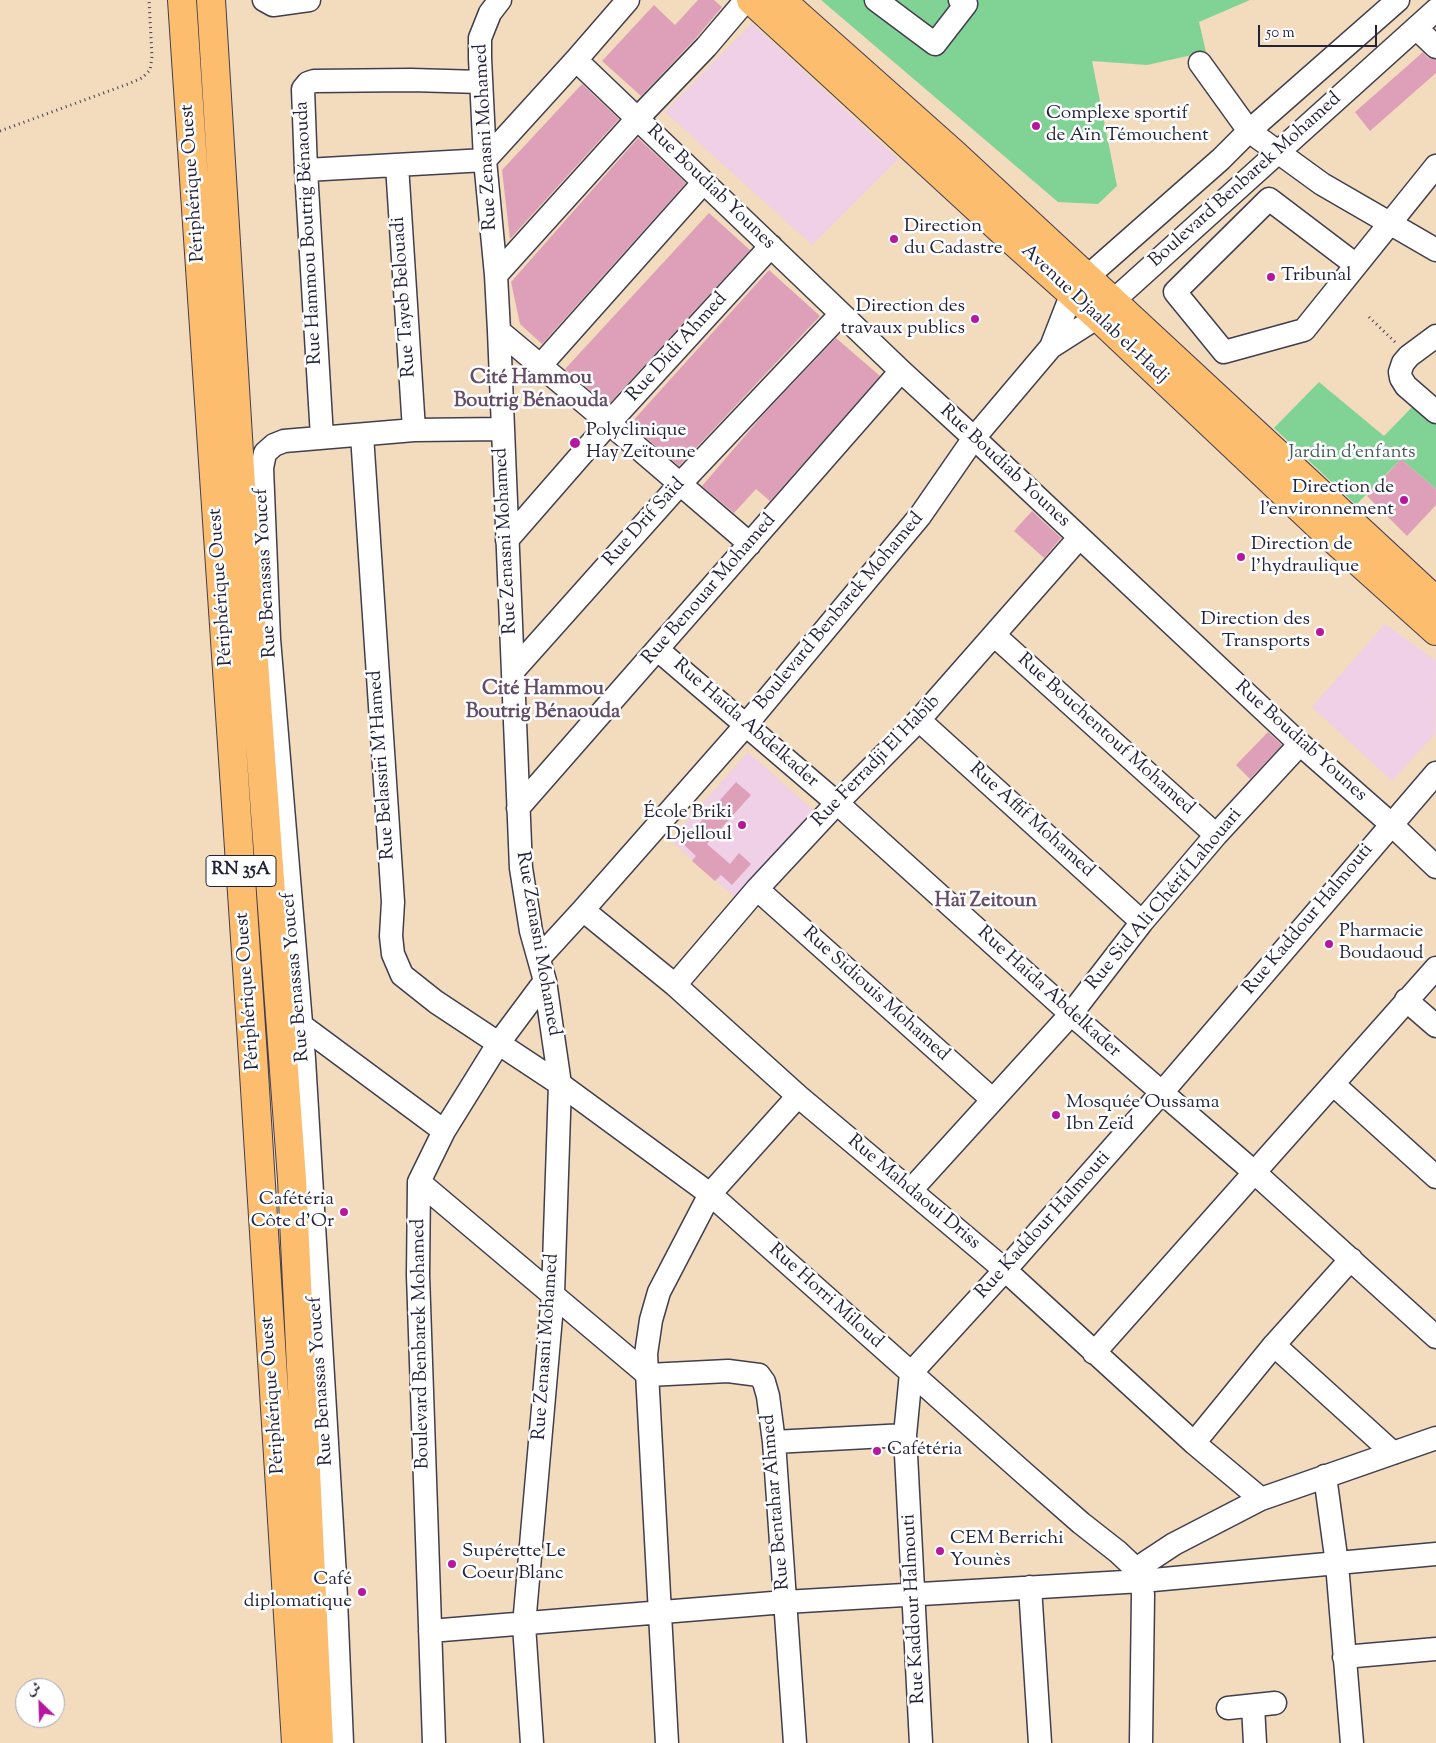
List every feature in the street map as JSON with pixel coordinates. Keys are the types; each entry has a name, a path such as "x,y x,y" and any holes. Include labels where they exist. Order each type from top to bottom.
{"main road":[{"name":"Périphérique Ouest","path":"182,0 252,1047 296,1743"},
{"name":"Périphérique Ouest","path":"211,0 241,484 292,1179 319,1743"},
{"name":"Avenue Djaalab el-Hadj","path":"751,0 1014,242 1079,285"},
{"name":"Avenue Djaalab el-Hadj","path":"788,2 953,153 1079,285 1436,602"},
{"name":"Avenue Djaalab el-Hadj","path":"1106,309 1319,526 1436,630"}],"street":[{"path":"264,0 273,5 310,0"},
{"name":"Rue Zenasni Mohamed","path":"500,0 490,13 480,38 481,82 485,160 496,275 499,331 521,868 531,931 545,981 560,1084 553,1294 524,1625 532,1743"},
{"path":"306,170 485,160 628,0"},
{"path":"496,275 637,119 706,47 746,0"},
{"path":"876,0 936,44 966,4 960,0"},
{"name":"Boulevard Benbarek Mohamed","path":"539,958 746,726 920,516 974,438 1051,346 1079,285 1222,159 1248,131 1398,0"},
{"name":"Boulevard Benbarek Mohamed","path":"1051,346 1106,309 1436,10"},
{"path":"1416,28 1436,47"},
{"name":"Rue Boudiab Younes","path":"576,60 901,372 974,438 1300,744 1391,824 1436,867"},
{"path":"1200,63 1248,131 1322,184 1436,250"},
{"name":"Rue Hammou Boutrig Bénaouda","path":"322,437 303,89 308,83 314,81 411,80 481,82"},
{"name":"Rue Tayeb Belouadi","path":"396,165 414,430"},
{"path":"1356,265 1269,199 1175,292 1224,352 1304,330 1436,166"},
{"path":"540,366 704,182"},
{"name":"Rue Didi Ahmed","path":"507,540 609,422 771,246"},
{"name":"Rue Drif Saïd","path":"514,670 680,484 841,314"},
{"path":"499,331 609,422 750,544"},
{"path":"1436,336 1409,356 1403,363 1401,378 1406,386 1436,412"},
{"name":"Rue Benouar Mohamed","path":"518,808 901,372"},
{"name":"Rue Benassas Youcef","path":"342,1743 334,1576 301,1025 269,639 262,468 265,453 274,445 284,441 414,430 502,429"},
{"name":"Rue Belassiri M'Hamed","path":"362,435 393,902 391,936 393,954 402,975 436,1002 498,1044"},
{"name":"Rue Ferradji El Habib","path":"675,985 757,889 837,803 919,720 1080,538"},
{"name":"Rue Bouchentouf Mohamed","path":"994,635 1216,834"},
{"name":"Rue Haida Abdelkader","path":"658,650 837,803 1071,1014 1254,1172 1436,1337"},
{"name":"Rue Affif Mohamed","path":"919,720 1142,922"},
{"name":"Rue Sid Ali Chérif Lahouari","path":"911,1190 1071,1014 1142,922 1216,834 1300,744"},
{"name":"Rue Kaddour Halmouti","path":"922,1743 905,1435 911,1373 1005,1270 1161,1093 1436,773"},
{"name":"Rue Sidiouis Mohamed","path":"757,889 993,1100"},
{"name":"Rue Mahdaoui Driss","path":"583,910 675,985 798,1096 1005,1270 1194,1443 1261,1500"},
{"path":"1094,1353 1436,968"},
{"name":"Boulevard Benbarek Mohamed","path":"434,1743 418,1275 419,1182 444,1131 498,1044 545,981"},
{"path":"1406,1000 1436,1026"},
{"path":"301,1025 444,1131"},
{"name":"Rue Horri Miloud","path":"498,1044 560,1084 710,1194 1025,1474 1081,1523 1118,1552 1139,1575"},
{"path":"1333,1084 1436,1177"},
{"path":"667,1743 646,1354 651,1320 659,1292 710,1194 798,1096"},
{"path":"419,1182 648,1375"},
{"path":"1194,1443 1274,1345 1351,1259"},
{"path":"1274,1345 1393,1453"},
{"name":"Rue Bentahar Ahmed","path":"648,1375 728,1371 759,1375 764,1382 768,1396 774,1442 795,1743"},
{"path":"774,1442 905,1435"},
{"path":"1141,1743 1139,1575 1174,1544 1261,1500 1436,1438"},
{"path":"1325,1476 1337,1564 1352,1743"},
{"path":"430,1631 524,1625 785,1602 1030,1587 1139,1575 1337,1564 1436,1554"},
{"path":"1030,1587 1040,1743"},
{"path":"1344,1657 1436,1649"},
{"path":"1228,1708 1275,1703"},
{"path":"1253,1706 1255,1743"}],"path":[{"path":"0,131 142,78 150,70 152,57 149,0"},
{"path":"1370,317 1409,356"}],"shaded area":[{"path":"752,23 898,159 812,245 665,112"},
{"path":"1385,624 1436,661 1435,734 1392,781 1312,707"},
{"name":"École Briki Djelloul","path":"748,752 813,810 736,898 670,840"}],"green space":[{"name":"Complexe sportif de Aïn Témouchent","path":"821,0 1250,0 1199,22 1206,52 1147,65 1092,61 1117,186 1098,204 1058,202"},
{"name":"Jardin d'enfants","path":"1319,382 1384,436 1416,403 1436,421 1436,489 1401,459 1356,505 1274,428"}],"building":[{"path":"698,0 714,0 722,7 696,38 641,96 602,61 654,5 675,25"},
{"path":"1423,52 1427,57 1436,60 1436,73 1370,131 1355,112"},
{"path":"582,84 619,119 510,239 502,170"},
{"path":"638,138 686,183 542,344 520,324 511,282"},
{"path":"709,213 750,250 608,405 565,369"},
{"path":"769,270 820,316 679,466 630,424"},
{"path":"836,338 880,376 770,501 756,489 734,513 702,486 762,416"},
{"name":"Direction de l'environnement","path":"1401,459 1436,489 1436,505 1407,536 1367,496"},
{"path":"1032,511 1061,538 1044,558 1014,531"},
{"path":"1268,732 1282,745 1250,779 1236,765"},
{"path":"736,782 751,795 707,844 730,864 739,853 751,864 732,885 721,875 715,881 692,861 696,856 682,843"}],"place":[{"name":"Complexe sportif de Aïn Témouchent","path":"1036,126"},
{"name":"Direction du Cadastre","path":"894,239"},
{"name":"Tribunal","path":"1271,277"},
{"name":"Direction des travaux publics","path":"975,319"},
{"name":"Polyclinique Hay Zeïtoune","path":"575,443"},
{"name":"Direction de l'environnement","path":"1404,500"},
{"name":"Direction de l'hydraulique","path":"1241,557"},
{"name":"Direction des Transports","path":"1320,632"},
{"name":"École Briki Djelloul","path":"742,825"},
{"name":"Pharmacie Boudaoud","path":"1329,944"},
{"name":"Mosquée Oussama Ibn Zeïd","path":"1056,1115"},
{"name":"Cafétéria Côte d'Or","path":"344,1212"},
{"name":"Cafétéria","path":"877,1451"},
{"name":"CEM Berrichi Younès","path":"940,1551"},
{"name":"Supérette Le Coeur Blanc","path":"452,1564"},
{"name":"Café diplomatique","path":"362,1592"}],"district":[{"name":"Cité Hammou Boutrig Bénaouda","path":"531,392"},
{"name":"Cité Hammou Boutrig Bénaouda","path":"543,702"},
{"name":"Haï Zeitoun","path":"986,903"}]}
